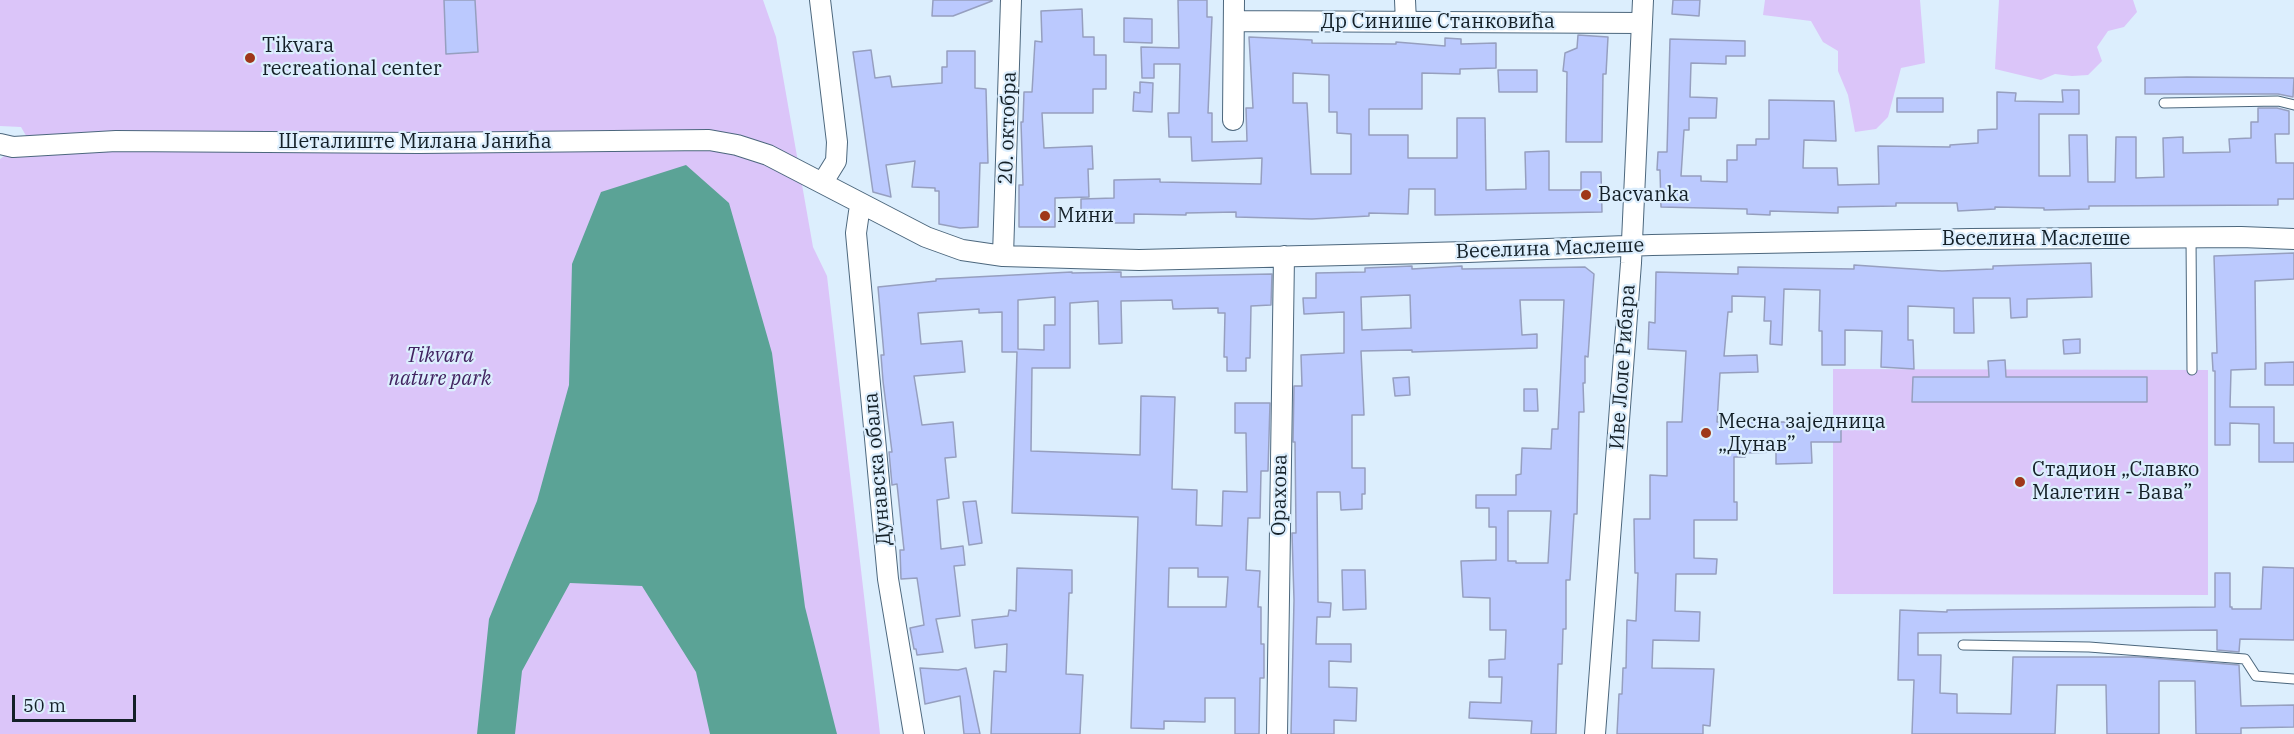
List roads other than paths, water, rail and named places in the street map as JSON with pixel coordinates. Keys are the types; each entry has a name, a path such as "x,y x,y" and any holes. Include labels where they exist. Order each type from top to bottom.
{"street":[{"path":"820,0 837,142 836,161 823,182"},
{"name":"20. октобра","path":"1003,256 1011,0"},
{"path":"1233,120 1234,0"},
{"path":"1406,0 1406,22"},
{"name":"Иве Лоле Рибара","path":"1595,734 1632,248 1643,0"},
{"name":"Др Синише Станковића","path":"1234,21 1641,23"},
{"name":"Шеталиште Милана Јанића","path":"4,148 116,141 419,143 687,139 737,145 768,155 823,182"},
{"name":"Веселина Маслеше","path":"823,182 926,237 962,250 1003,256 1139,260 1632,248 1652,245 1959,239 2294,240"},
{"name":"Дунавска обала","path":"862,204 856,233 888,579 914,734"},
{"name":"Орахова","path":"1277,734 1284,256"}],"lane":[{"path":"2164,103 2278,101 2294,105"},
{"path":"2191,238 2192,370"},
{"path":"1963,645 2089,648 2245,659 2256,676 2294,679"}],"place":[{"name":"Tikvara recreational center","path":"250,58"},
{"name":"Bacvanka","path":"1586,195"},
{"name":"Мини","path":"1045,216"},
{"name":"Месна заједница „Дунав”","path":"1706,433"},
{"name":"Стадион „Славко Малетин - Вава”","path":"2020,482"}],"park label":[{"name":"Tikvara nature park","path":"440,368"}]}
